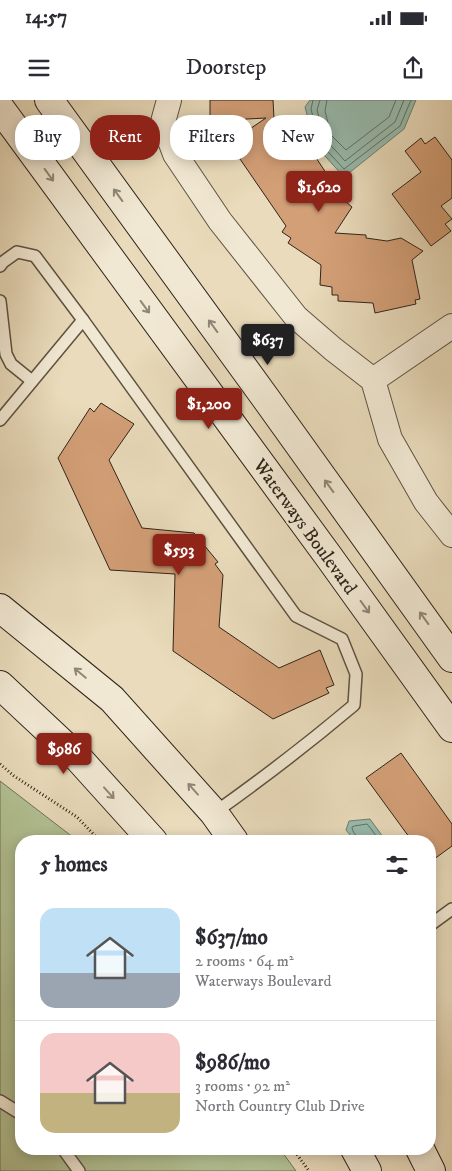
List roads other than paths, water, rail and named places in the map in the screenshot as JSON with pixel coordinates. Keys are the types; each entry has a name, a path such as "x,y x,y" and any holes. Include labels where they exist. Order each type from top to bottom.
{"street":[{"path":"49,100 452,658"},
{"name":"Waterways Boulevard","path":"0,108 452,728"},
{"path":"166,111 175,154 220,221 296,317 373,380 390,439 426,502 452,536"},
{"path":"373,380 452,326"},
{"path":"0,608 112,699 214,813 230,835"},
{"path":"0,685 79,759 148,835"},
{"path":"358,1155 367,1171"},
{"path":"423,1155 432,1171"}],"lane":[{"path":"0,266 16,252 35,256 296,616 342,639 356,674 354,705 322,732 214,813"},
{"path":"0,301 6,354 11,364 32,381"},
{"path":"0,420 83,320"},
{"path":"436,920 452,908"},
{"path":"0,1101 15,1110"},
{"path":"67,1155 79,1171"}],"water":[{"path":"310,100 416,100 404,129 344,177 329,160 332,160 332,115 307,115 305,107"},
{"path":"370,819 382,835 350,835 346,830 349,821"}]}
